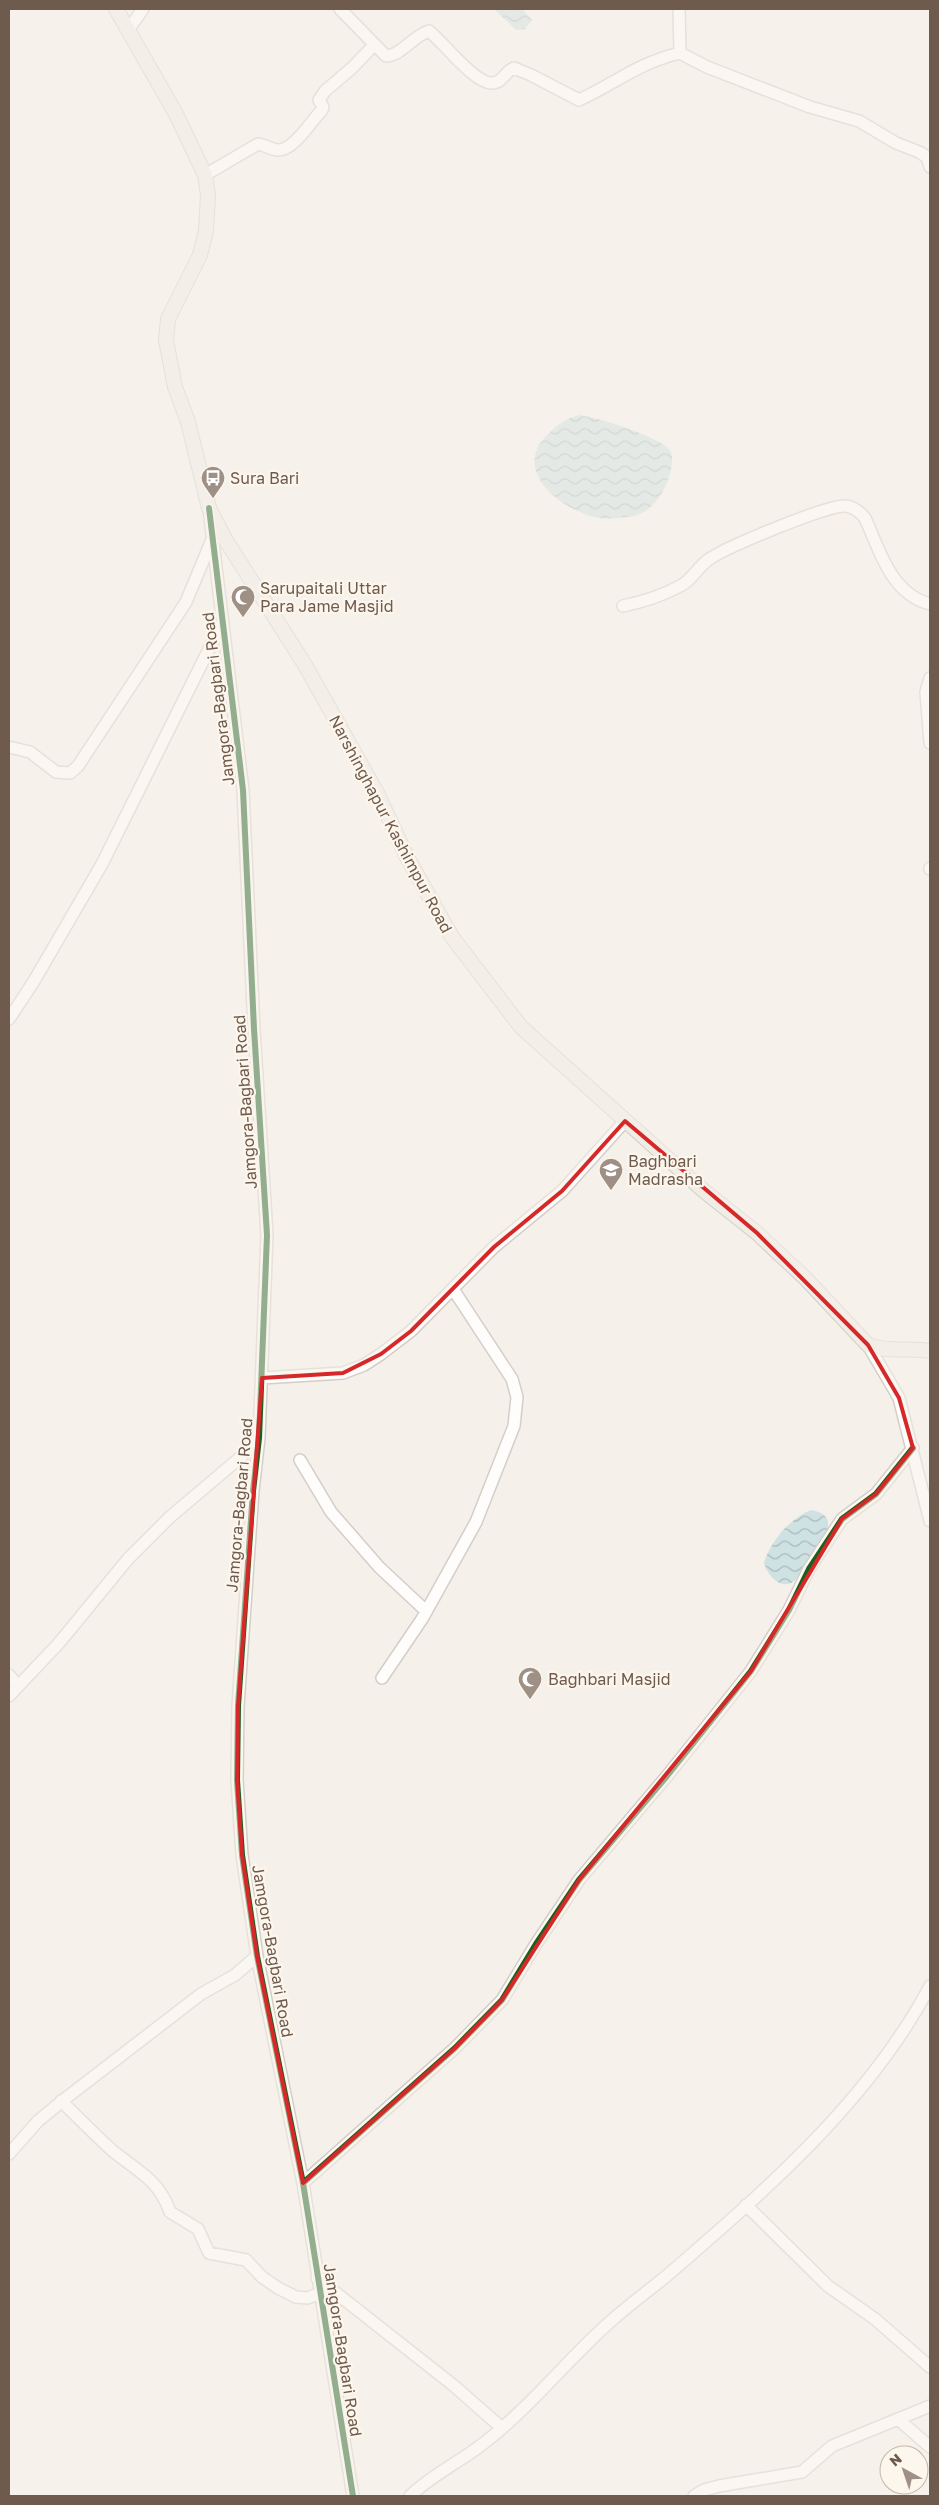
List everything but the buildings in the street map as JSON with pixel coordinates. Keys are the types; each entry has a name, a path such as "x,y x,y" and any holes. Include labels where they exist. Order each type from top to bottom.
{"main road":[{"name":"Narshinghapur Kashimpur Road","path":"116,9 176,114 205,174 208,195 206,231 200,255 168,319 166,340 176,387 188,422 209,508 225,539 305,665 376,793 407,857 452,936 521,1027 704,1191 757,1233 806,1279 868,1345"},
{"path":"868,1345 874,1348 908,1348 930,1351"}],"street":[{"path":"128,30 143,9"},
{"path":"340,9 374,45 390,56 417,36 429,31 472,72 486,82 497,82 510,70 517,69 579,100 635,68 663,57 680,53 707,67 810,107 859,121 896,143 919,152 929,160"},
{"path":"679,9 680,53"},
{"path":"205,174 258,144 278,150 287,148 304,133 322,110 320,98 325,91 352,68 374,45"},
{"path":"623,606 663,594 683,585 706,561 744,540 818,512 845,506 859,511 865,518 898,585 916,601 930,604"},
{"name":"Jamgora-Bagbari Road","path":"209,508 211,542 219,583 222,623 243,790 254,1029 267,1235 259,1438 253,1491 240,1686 238,1770 242,1856 257,1956 303,2183 353,2496"},
{"path":"9,747 30,752 56,772 70,773 78,766 186,602 211,542"},
{"path":"9,1019 34,981 102,864 222,623"},
{"path":"930,678 926,692 930,744"},
{"path":"262,1378 333,1375 364,1366 412,1331 494,1247 562,1191 625,1121"},
{"path":"382,1678 426,1611 476,1522 514,1426 516,1408 512,1379 453,1289"},
{"name":"Narshinghapur Kashimpur Road","path":"868,1345 900,1398 930,1521"},
{"path":"9,1696 59,1643 128,1559 170,1517 242,1456 259,1438"},
{"path":"303,2183 338,2149 455,2048 502,2000 536,1944 579,1880 668,1776 751,1671 789,1610 808,1569 842,1519 876,1494 913,1448"},
{"path":"300,1460 331,1512 379,1567 426,1611"},
{"path":"9,1676 18,1686"},
{"path":"9,2154 38,2122 61,2102 194,1999 235,1975 257,1956"},
{"path":"410,2496 435,2474 460,2460 502,2428 606,2325 669,2274 746,2205 817,2137 890,2054 930,1986"},
{"path":"61,2102 114,2152 149,2178 166,2199 170,2212 198,2229 209,2252 246,2260 262,2277 296,2297 308,2298 320,2293"},
{"path":"746,2205 828,2286 875,2319 930,2367"},
{"path":"318,2278 446,2379 502,2428"},
{"path":"694,2496 704,2490 719,2486 802,2472 832,2446 930,2406"},
{"path":"898,2419 930,2448"}],"highlighted area":[{"path":"625,1121 757,1233 868,1345 899,1398 913,1448 876,1494 842,1519 751,1671 579,1880 502,2000 455,2048 303,2183 257,1956 242,1855 237,1780 238,1706 262,1378 343,1373 381,1354 411,1331 494,1247 562,1191"}],"water":[{"path":"494,9 522,9 532,20 525,29 516,30"},
{"path":"580,415 613,423 639,433 661,443 670,450 672,464 666,486 657,501 644,512 628,517 607,519 594,517 567,505 544,486 537,474 535,461 538,448 548,434 559,424"},
{"path":"811,1510 826,1517 828,1529 822,1543 798,1578 791,1583 782,1584 767,1571 764,1562 767,1554 782,1531 796,1519"}],"cycle path":[{"path":"209,508 243,790 254,1029 267,1235 259,1438 253,1491 238,1706 237,1780 242,1855 257,1956 303,2183 353,2496"},
{"path":"303,2183 455,2048 502,2000 536,1944 579,1880 667,1776 751,1671 789,1610 809,1569 842,1519 876,1494 913,1448"}],"place":[{"name":"Sura Bari","path":"213,499"},
{"name":"Sarupaitali Uttar Para Jame Masjid","path":"243,618"},
{"name":"Baghbari Madrasha","path":"611,1191"},
{"name":"Baghbari Masjid","path":"530,1700"}]}
